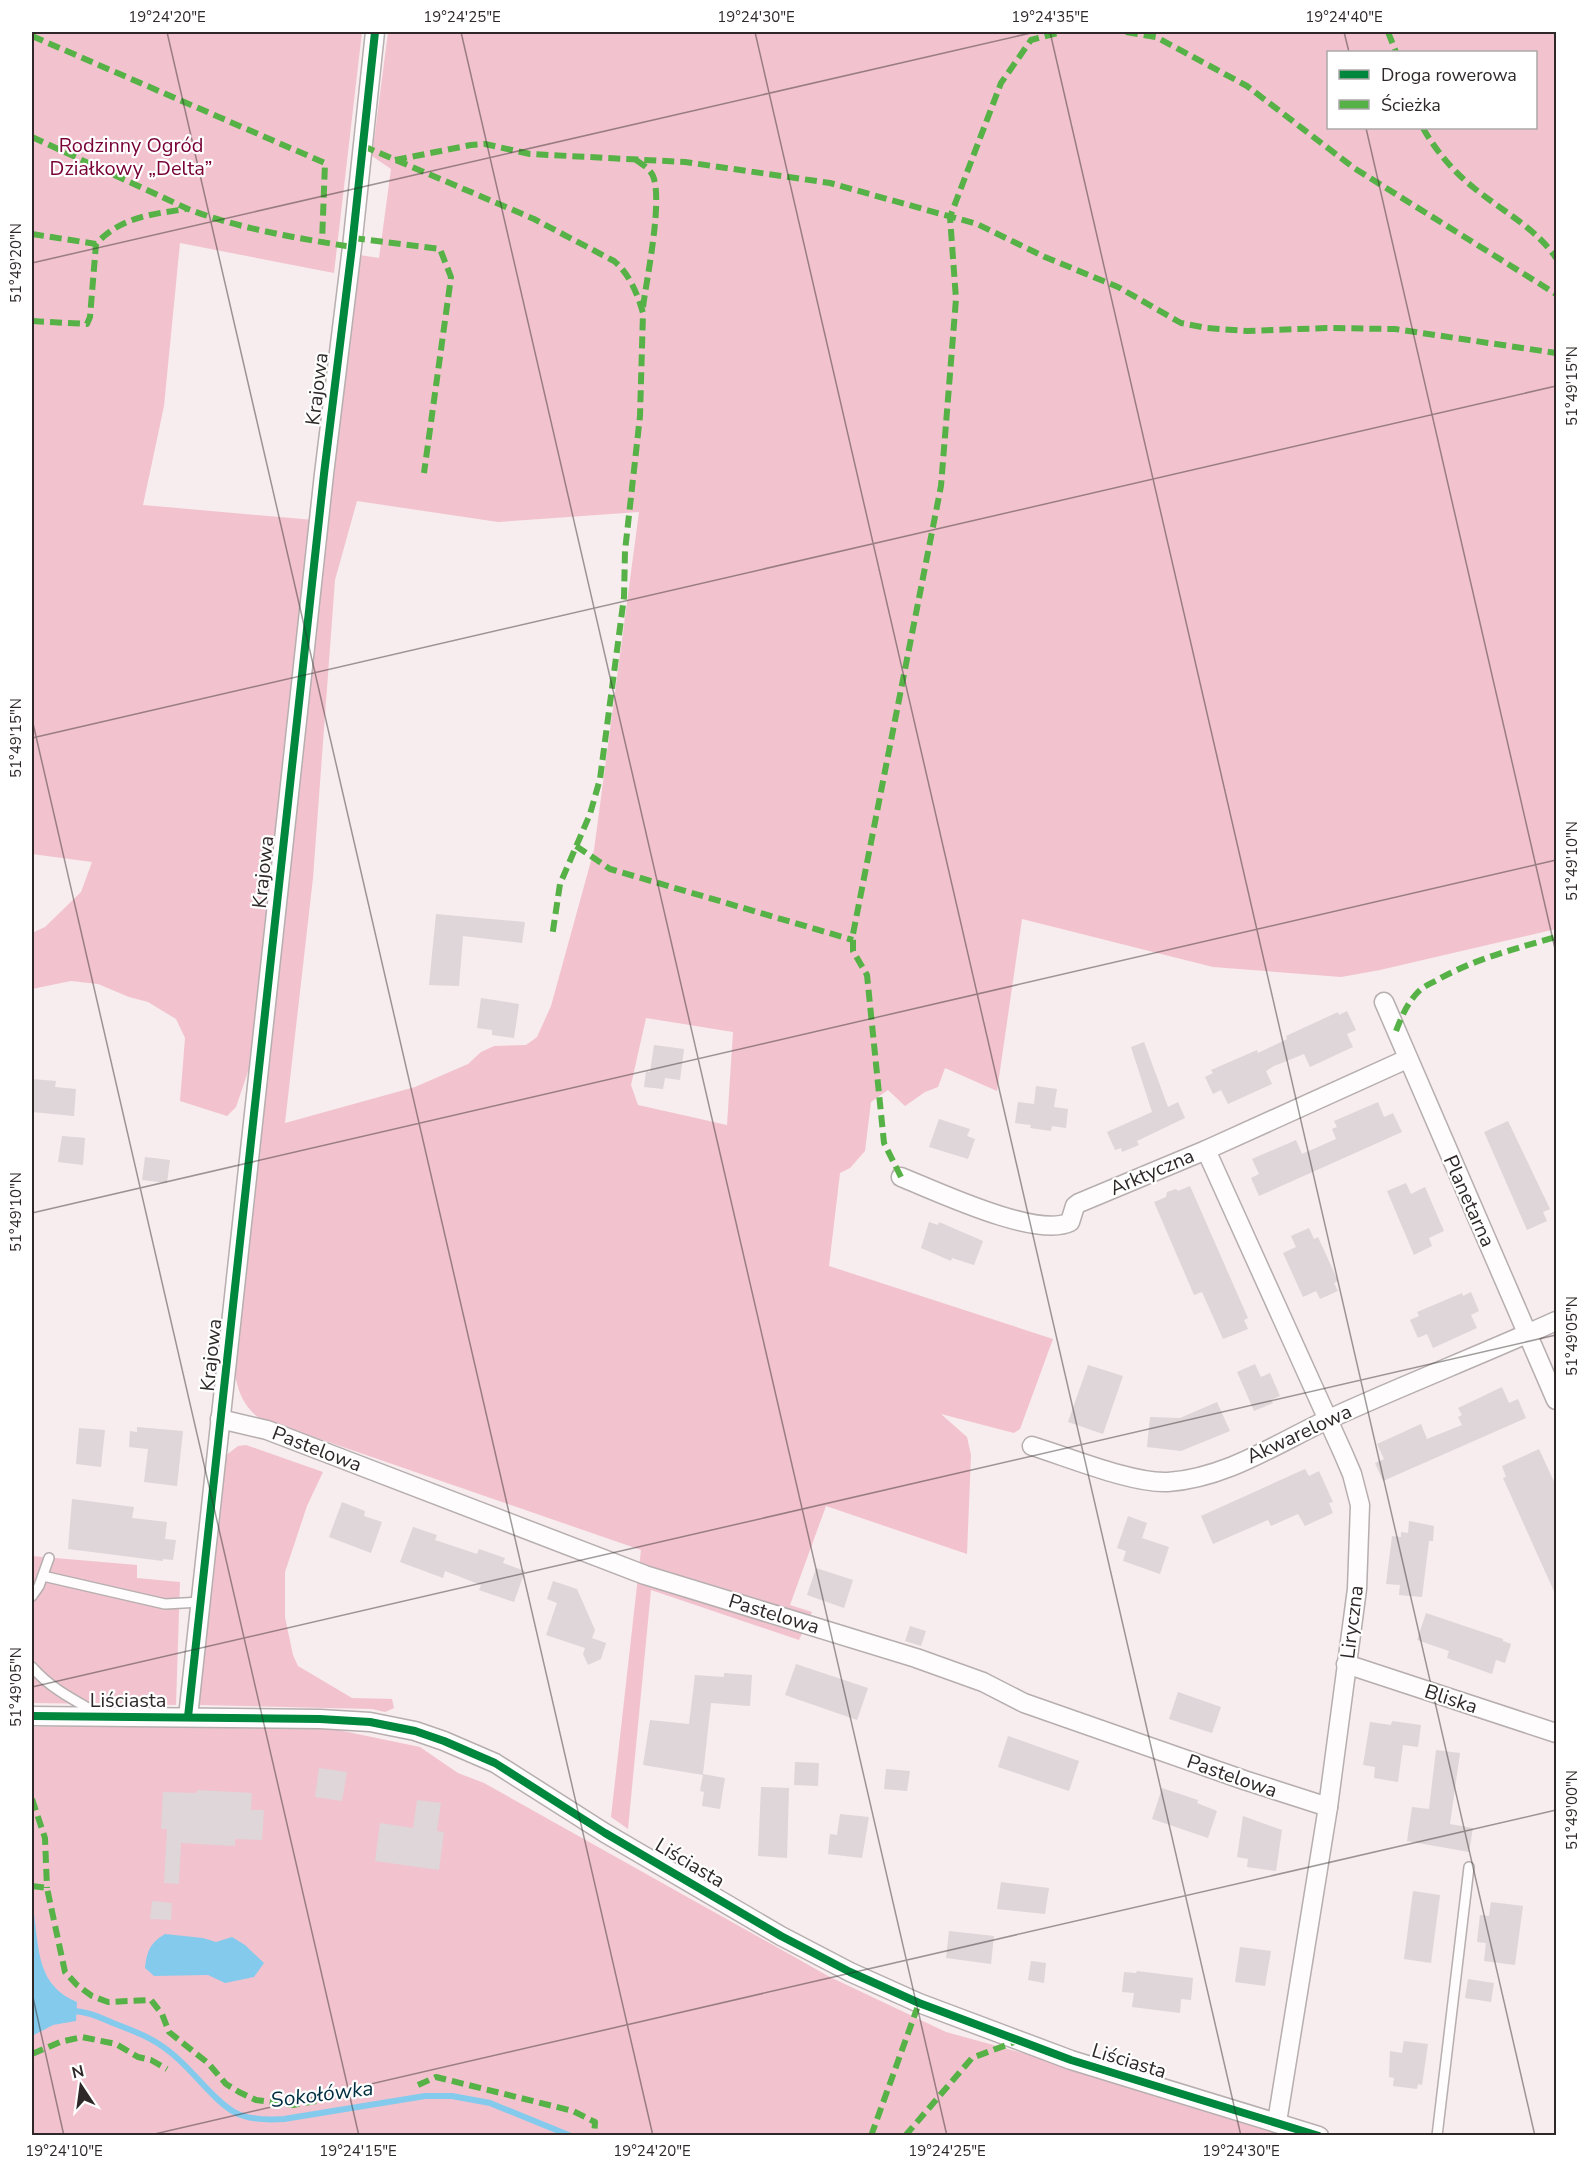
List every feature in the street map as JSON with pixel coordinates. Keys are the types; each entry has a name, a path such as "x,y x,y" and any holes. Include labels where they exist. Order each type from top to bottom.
{"street":[{"name":"Krajowa","path":"188,1717 326,453 352,248 375,32"},
{"name":"Planetarna","path":"1384,1002 1557,1400"},
{"name":"Arktyczna","path":"901,1177 1005,1218 1026,1223 1063,1226 1070,1222 1075,1206 1079,1203 1206,1150 1407,1059"},
{"name":"Liryczna","path":"1206,1150 1352,1474 1360,1505 1357,1589 1328,1807 1277,2122"},
{"name":"Akwarelowa","path":"1032,1446 1135,1478 1166,1482 1203,1476 1229,1467 1328,1419 1557,1321"},
{"name":"Pastelowa","path":"220,1419 267,1430 645,1575 916,1658 982,1682 1023,1703 1233,1777 1328,1807"},
{"name":"Bliska","path":"1346,1664 1557,1733"},
{"name":"Liściasta","path":"32,1716 321,1719 370,1722 415,1731 495,1763 605,1833 781,1936 850,1972 918,2003 1071,2060 1319,2136"}],"lane":[{"path":"32,1596 43,1576 49,1558"},
{"path":"43,1576 165,1604 201,1602"},
{"path":"32,1667 40,1677 64,1695 102,1716"},
{"path":"1437,2136 1469,1866"}],"green space":[{"name":"Rodzinny Ogród Działkowy „Delta”","path":"32,32 362,32 334,273 180,243 164,406 143,505 314,520 256,1048 236,1107 227,1116 180,1101 185,1038 176,1019 148,1002 98,984 71,981 32,989 32,933 45,927 81,892 92,862 32,854"},
{"path":"388,32 1556,32 1556,929 1341,977 1213,967 1022,919 997,1091 945,1068 938,1087 925,1092 905,1106 888,1090 871,1102 865,1151 850,1168 840,1173 829,1266 1053,1339 1020,1429 1014,1433 941,1414 967,1437 971,1455 967,1554 826,1506 790,1605 812,1612 799,1640 651,1590 628,1829 611,1817 641,1550 259,1418 244,1401 235,1372 234,1364 353,254 379,258 391,169 372,156","holes":["357,501 498,522 639,512 594,850 551,1006 537,1037 526,1045 494,1046 481,1052 468,1064 415,1087 285,1123 313,878 335,580","646,1018 733,1032 727,1125 638,1105 631,1085"]},
{"path":"246,1445 323,1472 307,1506 285,1572 285,1617 293,1655 298,1666 352,1698 392,1699 394,1708 385,1712 372,1709 199,1705 214,1541 225,1456 238,1446"},
{"path":"32,1556 137,1565 137,1578 180,1582 176,1705 32,1703"},
{"path":"192,1724 338,1730 420,1747 458,1773 484,1783 830,1977 946,2032 1041,2058 1296,2135 32,2136 32,1727"}],"water":[{"path":"32,1913 43,1966 48,1977 64,1995 77,2002 76,2021 53,2025 32,2036"},
{"path":"165,1934 203,1938 216,1942 232,1937 245,1945 264,1963 254,1977 225,1983 208,1975 154,1976 145,1968 147,1957 153,1944"}],"building":[{"path":"436,914 525,922 522,943 463,936 459,986 429,985"},
{"path":"481,998 519,1004 514,1038 492,1035 492,1030 477,1028"},
{"path":"1347,1011 1356,1030 1347,1034 1353,1047 1310,1067 1304,1054 1274,1066 1266,1071 1272,1084 1228,1104 1221,1090 1213,1094 1205,1077 1213,1073 1211,1070 1257,1050 1258,1053 1287,1039 1286,1036 1338,1012 1339,1015"},
{"path":"1144,1042 1168,1107 1178,1102 1185,1118 1137,1141 1139,1145 1122,1152 1121,1148 1115,1150 1107,1132 1152,1112 1131,1047"},
{"path":"654,1045 684,1049 680,1080 665,1078 663,1089 644,1087 646,1071 650,1072"},
{"path":"32,1079 56,1081 55,1087 76,1089 74,1116 32,1112"},
{"path":"1036,1086 1057,1089 1054,1107 1068,1109 1066,1128 1052,1126 1051,1131 1015,1123 1018,1102 1034,1104"},
{"path":"1378,1102 1384,1117 1393,1113 1402,1132 1259,1196 1251,1178 1259,1174 1252,1159 1296,1140 1302,1154 1336,1139 1332,1129 1337,1127 1334,1121"},
{"path":"939,1119 970,1129 967,1136 975,1139 968,1159 929,1147"},
{"path":"1508,1121 1550,1209 1543,1212 1547,1221 1527,1230 1484,1132"},
{"path":"62,1136 85,1138 83,1165 58,1162"},
{"path":"145,1157 170,1160 167,1183 142,1180"},
{"path":"1406,1183 1411,1194 1425,1187 1444,1231 1429,1238 1432,1246 1414,1255 1387,1191"},
{"path":"1190,1186 1248,1318 1244,1320 1248,1329 1223,1339 1202,1292 1194,1295 1154,1202 1166,1197 1167,1192 1176,1189 1178,1191"},
{"path":"929,1222 938,1225 939,1222 983,1241 974,1265 952,1258 951,1261 921,1248"},
{"path":"1309,1228 1314,1239 1318,1237 1338,1281 1334,1283 1338,1291 1320,1299 1316,1291 1303,1297 1283,1253 1296,1247 1291,1236"},
{"path":"1471,1292 1479,1311 1471,1315 1477,1328 1433,1348 1427,1334 1418,1338 1410,1320 1419,1316 1417,1312 1462,1293 1463,1296"},
{"path":"1255,1364 1261,1377 1270,1373 1280,1396 1271,1400 1273,1403 1254,1411 1237,1372"},
{"path":"1088,1365 1123,1376 1103,1434 1068,1422"},
{"path":"1502,1387 1509,1403 1518,1399 1526,1418 1383,1481 1375,1463 1384,1459 1377,1444 1421,1424 1427,1439 1462,1425 1458,1417 1462,1415 1458,1408"},
{"path":"1217,1402 1230,1431 1181,1451 1147,1447 1150,1417 1180,1418"},
{"path":"137,1427 183,1431 177,1486 144,1482 148,1449 129,1447 130,1431 137,1432"},
{"path":"79,1428 105,1430 101,1467 76,1464"},
{"path":"1539,1449 1557,1488 1557,1598 1503,1478 1506,1477 1502,1466"},
{"path":"1305,1469 1309,1476 1319,1471 1333,1502 1329,1503 1333,1513 1305,1526 1298,1514 1271,1526 1268,1520 1213,1544 1201,1516"},
{"path":"72,1499 134,1507 132,1518 167,1522 165,1539 176,1540 173,1560 163,1559 163,1561 68,1549"},
{"path":"342,1502 365,1511 364,1516 382,1522 371,1553 329,1537"},
{"path":"1128,1516 1147,1523 1142,1538 1169,1547 1160,1574 1123,1561 1126,1551 1117,1548"},
{"path":"1409,1521 1434,1526 1433,1541 1429,1541 1422,1597 1399,1595 1400,1585 1386,1584 1392,1536 1401,1537 1401,1532 1408,1533"},
{"path":"413,1527 437,1535 435,1540 477,1554 479,1549 505,1558 503,1563 525,1571 514,1602 479,1590 481,1585 445,1571 443,1578 400,1562"},
{"path":"816,1568 853,1580 844,1608 807,1595"},
{"path":"553,1581 577,1589 595,1630 592,1638 606,1643 601,1659 588,1665 583,1654 585,1648 546,1635 557,1603 547,1599"},
{"path":"1426,1613 1503,1639 1511,1644 1505,1663 1496,1660 1492,1674 1447,1658 1449,1651 1417,1640"},
{"path":"910,1626 926,1631 921,1646 905,1641"},
{"path":"796,1664 868,1688 857,1720 785,1695"},
{"path":"724,1673 752,1675 750,1706 711,1703 703,1774 725,1778 720,1809 702,1806 704,1792 700,1791 703,1775 643,1765 650,1720 689,1724 695,1675 724,1677"},
{"path":"1178,1692 1221,1707 1212,1733 1169,1719"},
{"path":"1392,1721 1421,1725 1418,1747 1403,1745 1398,1782 1374,1778 1375,1767 1363,1765 1370,1722 1391,1725"},
{"path":"1008,1736 1079,1761 1069,1791 998,1767"},
{"path":"1436,1750 1460,1753 1450,1824 1473,1828 1469,1852 1407,1841 1412,1807 1429,1809"},
{"path":"795,1762 819,1763 818,1786 794,1785"},
{"path":"319,1768 347,1772 342,1801 315,1797"},
{"path":"886,1769 910,1771 907,1791 884,1789"},
{"path":"761,1787 789,1788 787,1858 758,1856"},
{"path":"1162,1788 1198,1800 1197,1803 1217,1811 1208,1838 1152,1819"},
{"path":"197,1790 252,1793 251,1810 264,1810 262,1840 235,1839 235,1846 181,1843 179,1884 164,1883 167,1829 161,1829 163,1792 197,1793"},
{"path":"417,1800 441,1803 437,1831 444,1832 439,1870 375,1861 380,1823 413,1828"},
{"path":"840,1814 869,1817 862,1858 828,1854 830,1834 837,1835"},
{"path":"1243,1816 1282,1830 1276,1871 1247,1867 1248,1859 1237,1857"},
{"path":"1001,1882 1049,1888 1045,1914 997,1909"},
{"path":"1413,1891 1440,1895 1431,1963 1404,1959"},
{"path":"152,1901 172,1903 171,1920 150,1919"},
{"path":"1491,1902 1523,1906 1515,1965 1484,1961 1486,1943 1477,1942 1480,1915 1489,1916"},
{"path":"949,1931 994,1936 991,1964 946,1958"},
{"path":"1240,1947 1271,1951 1265,1986 1235,1982"},
{"path":"1031,1961 1046,1963 1044,1983 1028,1980"},
{"path":"1137,1971 1193,1978 1191,2000 1181,1999 1180,2013 1132,2007 1134,1993 1122,1992 1124,1972 1136,1973"},
{"path":"1468,1979 1494,1983 1491,2002 1465,1998"},
{"path":"1404,2041 1428,2044 1422,2085 1418,2084 1417,2089 1393,2086 1394,2078 1389,2077 1390,2051 1402,2053"}],"waterway":[{"name":"Sokołówka","path":"69,2011 97,2016 136,2032 164,2047 226,2106 246,2117 284,2119 425,2096 452,2096 490,2103 571,2136"}],"marked path":[{"path":"901,1177 884,1143 867,975 853,951 853,934 941,486 956,299 950,217 1001,83 1031,40 1062,32"},
{"path":"1126,32 1156,37 1247,86 1354,168 1556,294"},
{"path":"1388,32 1396,51"},
{"path":"32,36 325,163 322,243"},
{"path":"1424,129 1439,153 1459,175 1529,229 1556,258"},
{"path":"32,137 188,209 208,216 269,232 352,247"},
{"path":"395,160 485,144 530,154 685,162 830,183 977,224 1045,257 1118,287 1181,323 1207,328 1247,331 1326,328 1395,329 1556,353"},
{"path":"363,146 534,219 614,261 632,285 643,313 640,416 625,551 624,597 600,779 590,814 560,884 552,937"},
{"path":"636,160 652,173 656,187 651,259 643,307"},
{"path":"32,234 96,244 105,235 126,222 149,215 186,209"},
{"path":"353,238 440,249 451,277 424,473"},
{"path":"32,321 87,324 90,317 96,244"},
{"path":"576,846 610,869 853,940"},
{"path":"1396,1031 1408,1005 1426,986 1482,960 1556,937"},
{"path":"32,1799 45,1838 47,1888"},
{"path":"32,1886 47,1888 65,1972 77,1985 92,1996 108,2002 151,2000 162,2014 169,2032 208,2063 226,2084 239,2092 256,2100 293,2105 316,2101"},
{"path":"871,2136 919,2003"},
{"path":"32,2054 60,2042 82,2037 116,2044 138,2057 151,2060 167,2069"},
{"path":"905,2136 972,2058 1017,2041"},
{"path":"418,2085 436,2077 573,2111 595,2122 594,2136"}],"cycle path":[{"path":"188,1717 324,474 375,32"},
{"path":"32,1716 320,1719 370,1722 415,1731 495,1763 605,1833 781,1936 850,1972 919,2003 1071,2060 1319,2136"}]}
